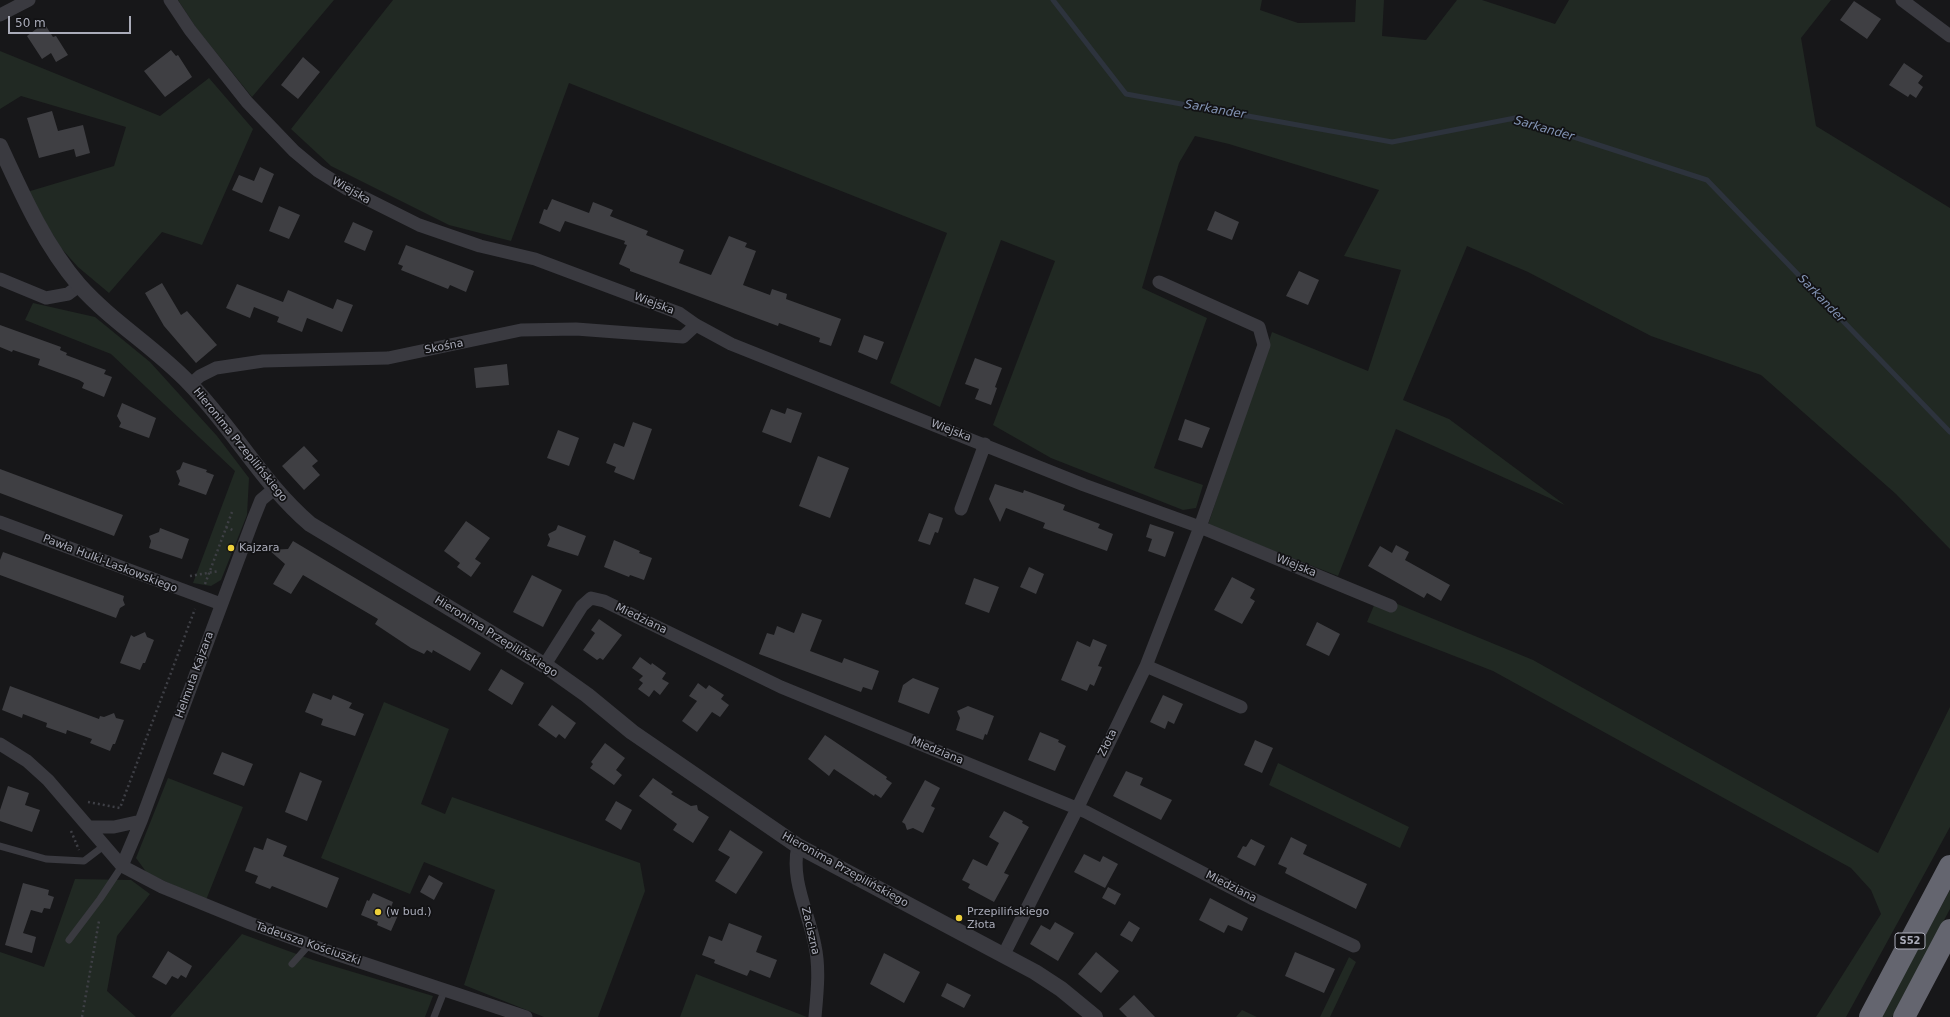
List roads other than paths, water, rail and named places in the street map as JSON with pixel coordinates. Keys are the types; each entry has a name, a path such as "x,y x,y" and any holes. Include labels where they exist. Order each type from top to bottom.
{"highway":[{"name":"S52","path":"1870,1017 1950,866"},
{"name":"S52","path":"1904,1017 1950,930"}],"street":[{"path":"0,14 29,0"},
{"name":"Wiejska","path":"170,0 190,30 246,102 294,151 318,171 346,189 419,225 480,246 534,259 679,313 696,325 731,344 985,444 1084,485 1200,527 1392,606"},
{"path":"1902,0 1950,36"},
{"name":"Hieronima Przepilińskiego","path":"0,146 24,197 56,255 80,285 191,384 274,489 293,510 310,524 544,666 587,695 632,732 798,846 1004,954 1061,989 1096,1017"},
{"path":"0,279 46,298 68,294 80,285"},
{"path":"1159,282 1259,327 1264,345 1200,527"},
{"name":"Skośna","path":"191,384 200,376 216,368 263,360 388,358 521,330 576,329 683,337 696,325"},
{"path":"961,509 985,444"},
{"name":"Helmuta Kajzara","path":"122,866 141,822 261,500 274,489"},
{"name":"Pawła Hulki-Laskowskiego","path":"0,522 221,604"},
{"name":"Złota","path":"1004,954 1077,809 1146,666 1200,527"},
{"name":"Miedziana","path":"544,666 582,606 591,598 604,601 780,687 1086,812 1251,898 1354,946"},
{"path":"1146,666 1241,708"},
{"name":"Tadeusza Kościuszki","path":"0,744 27,761 48,780 122,866 162,887 250,923 526,1017"},
{"path":"89,827 114,827 141,822"},
{"name":"Zaciszna","path":"798,846 795,859 796,872 816,947 818,979 815,1017"}],"lane":[{"path":"0,846 46,859 84,861 104,845"},
{"path":"69,940 100,900 122,866"},
{"path":"292,964 309,944"},
{"path":"434,1017 445,989"}],"waterway":[{"name":"Sarkander","path":"1053,0 1126,94 1392,142 1515,118 1707,180 1950,432"}],"place":[{"name":"Kajzara","path":"231,548"},
{"name":"(w bud.)","path":"378,912"},
{"name":"Przepilińskiego Złota","path":"959,918"}]}
